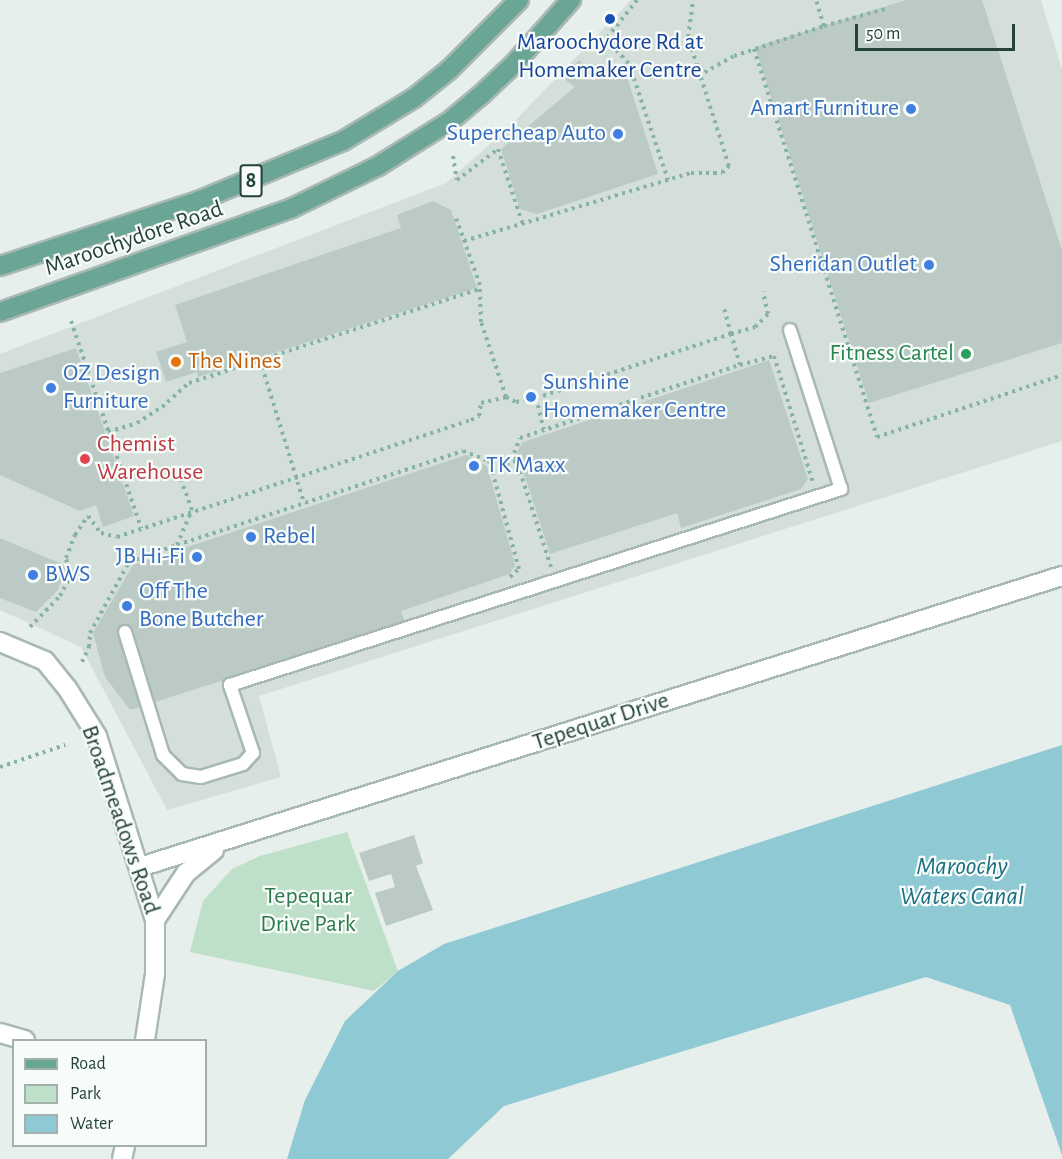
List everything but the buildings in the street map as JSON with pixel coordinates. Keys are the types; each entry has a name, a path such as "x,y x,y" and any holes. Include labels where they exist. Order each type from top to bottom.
{"main road":[{"name":"Maroochydore Road","path":"0,266 198,201 343,141 414,98 449,70 519,0"},
{"name":"Maroochydore Road","path":"0,312 292,208 378,166 450,121 480,96 514,64 571,0"}],"street":[{"name":"Tepequar Drive","path":"140,867 1062,576"},
{"name":"Broadmeadows Road","path":"0,642 45,661 67,688 97,736 155,920 155,974 145,1039"},
{"path":"155,920 186,873 205,855 231,840"},
{"path":"0,1033 19,1039"}],"lane":[{"path":"125,632 163,754 182,774 201,777 243,765 253,753 230,685 841,489 790,330"}],"path":[{"path":"638,0 606,39 629,64 668,180"},
{"path":"464,241 691,173 722,173 729,166 699,76 687,27 693,0"},
{"path":"816,0 824,26"},
{"path":"699,76 754,49 885,9"},
{"path":"754,49 877,437 1062,375"},
{"path":"453,156 457,180 498,149 522,222"},
{"path":"455,215 480,289 481,322 506,397"},
{"path":"108,432 137,423 162,407 189,383 480,289"},
{"path":"30,627 70,577 66,558 75,535 88,516 101,533 117,537 192,510 471,420 479,416 481,403 506,397 516,402 536,398 755,327 768,314 763,292"},
{"path":"723,305 740,365"},
{"path":"71,321 141,528"},
{"path":"556,582 514,453 520,438 544,429 774,356 813,482 806,500"},
{"path":"260,360 304,503"},
{"path":"536,398 544,429"},
{"path":"82,662 89,647 90,633 129,562 463,452 489,461 519,569 504,582 502,598"},
{"path":"492,470 517,461"},
{"path":"177,545 192,510 181,480"},
{"path":"0,767 65,745"}],"shaded area":[{"name":"Sunshine Homemaker Centre","path":"631,0 1041,0 1062,70 1062,441 259,696 281,777 167,810 81,647 0,610 0,354 446,183 506,130"}],"green space":[{"name":"Tepequar Drive Park","path":"347,832 398,971 374,991 190,952 203,901 232,869 260,856"}],"water":[{"name":"Maroochy Waters Canal","path":"1062,745 1062,1155 1010,1005 926,977 504,1106 448,1159 287,1159 305,1100 345,1021 398,971 444,944"}],"place":[{"name":"Maroochydore Rd at Homemaker Centre","path":"610,19"},
{"name":"Amart Furniture","path":"911,109"},
{"name":"Supercheap Auto","path":"618,134"},
{"name":"Sheridan Outlet","path":"929,265"},
{"name":"Fitness Cartel","path":"966,354"},
{"name":"The Nines","path":"176,362"},
{"name":"OZ Design Furniture","path":"51,388"},
{"name":"Sunshine Homemaker Centre","path":"531,397"},
{"name":"Chemist Warehouse","path":"85,459"},
{"name":"TK Maxx","path":"474,466"},
{"name":"Rebel","path":"251,537"},
{"name":"JB Hi-Fi","path":"197,557"},
{"name":"BWS","path":"33,575"},
{"name":"Off The Bone Butcher","path":"127,606"}]}
